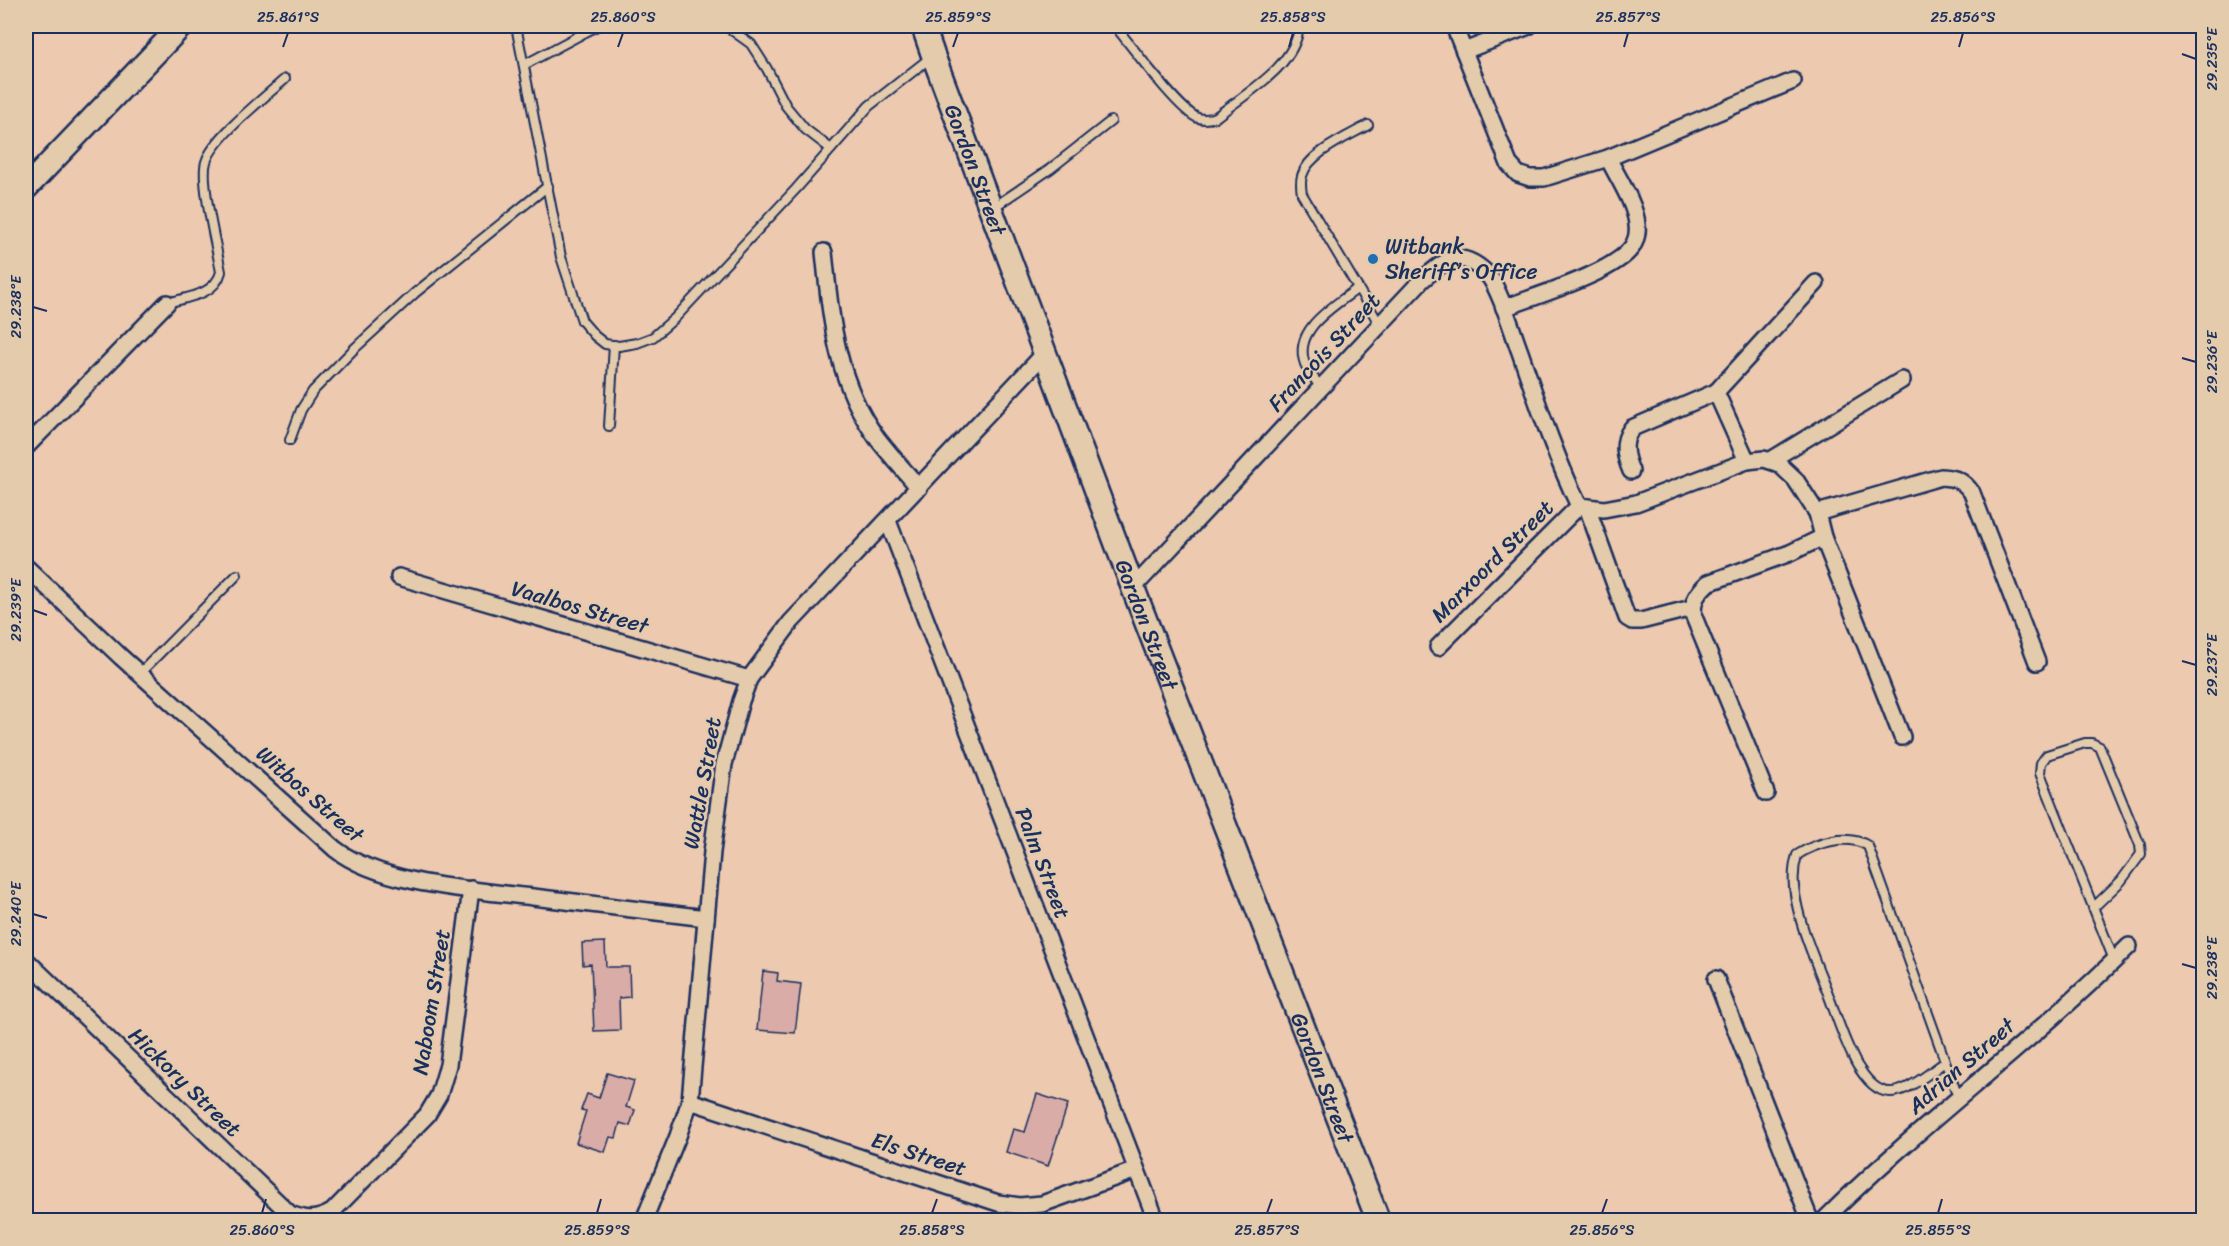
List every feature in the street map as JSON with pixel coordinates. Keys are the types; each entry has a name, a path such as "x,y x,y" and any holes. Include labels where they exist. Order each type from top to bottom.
{"street":[{"path":"26,188 181,26"},
{"path":"1454,26 1509,164 1518,174 1530,178 1544,178 1608,158 1793,81"},
{"path":"1464,51 1529,26"},
{"name":"Gordon Street","path":"932,37 991,209 1133,588 1378,1221"},
{"path":"1504,308 1593,273 1623,256 1632,248 1636,239 1637,225 1634,213 1608,158"},
{"path":"824,252 833,333 848,384 856,403 876,437 919,488"},
{"name":"Francois Street","path":"1133,588 1422,280 1443,263 1461,259 1480,267 1490,278 1504,308 1563,473 1583,507 1627,618 1632,621 1641,621 1692,608"},
{"path":"1631,471 1624,455 1626,438 1632,428 1716,392 1816,283"},
{"path":"26,447 167,303"},
{"name":"Wattle Street","path":"644,1221 690,1101 706,918 724,764 749,680 791,622 1046,352"},
{"path":"1771,460 1902,380"},
{"path":"1716,392 1747,461"},
{"path":"1583,507 1604,509 1636,503 1747,461 1771,460 1779,464 1795,479 1817,513 1823,537 1902,737"},
{"path":"1817,513 1941,477 1955,478 1964,482 1972,494 2037,662"},
{"name":"Marxoord Street","path":"1438,647 1583,507"},
{"name":"Palm Street","path":"888,521 1156,1221"},
{"path":"1766,794 1692,608 1700,591 1708,583 1790,554 1823,537"},
{"name":"Witbos Street","path":"26,567 140,673 346,857 360,865 392,876 471,889 706,918"},
{"name":"Vaalbos Street","path":"399,578 749,680"},
{"name":"Naboom Street","path":"321,1218 332,1212 427,1115 439,1095 448,1065 471,889"},
{"name":"Adrian Street","path":"1824,1221 1849,1195 1958,1097 2089,986 2129,946"},
{"name":"Hickory Street","path":"26,960 290,1214 304,1220 321,1218"},
{"path":"1716,979 1810,1221"},
{"name":"Els Street","path":"690,1101 998,1203 1020,1206 1042,1204 1136,1170"}],"lane":[{"path":"516,26 561,257 582,321 595,336 606,344 614,345 637,343 653,336 675,318 932,37"},
{"path":"524,65 597,26"},
{"path":"726,26 751,44 786,106 805,129 831,149"},
{"path":"1115,26 1176,99 1192,115 1208,120 1216,117 1284,64 1295,46 1299,26"},
{"path":"167,303 205,292 218,281 221,272 204,170 206,160 226,134 285,79"},
{"path":"991,209 1050,169 1111,122"},
{"path":"1368,125 1319,154 1305,168 1301,177 1302,194 1380,325"},
{"path":"290,440 301,410 314,391 354,349 415,294 548,186"},
{"path":"1321,388 1305,364 1302,348 1306,335 1315,322 1358,288"},
{"path":"609,426 614,345"},
{"path":"140,673 237,575"},
{"path":"2093,908 2121,881 2141,854 2140,845 2100,747 2092,743 2085,743 2047,755 2041,763 2040,773 2093,908 2114,961"},
{"path":"1945,1062 1899,1091 1889,1092 1881,1091 1871,1083 1852,1057 1803,929 1794,887 1794,865 1797,855 1809,848 1840,839 1862,842 1868,846 1958,1097"}],"building":[{"path":"605,942 606,967 629,967 630,997 619,998 620,1030 594,1031 591,964 583,965 582,943"},
{"path":"763,971 778,973 777,981 801,984 795,1033 757,1030"},
{"path":"607,1073 634,1081 626,1107 635,1110 630,1126 620,1123 616,1138 610,1137 605,1152 576,1143 586,1111 581,1110 587,1094 599,1098"},
{"path":"1037,1094 1068,1104 1048,1166 1006,1152 1013,1129 1025,1132"}],"place":[{"name":"Witbank Sheriff’s Office","path":"1373,259"}]}
